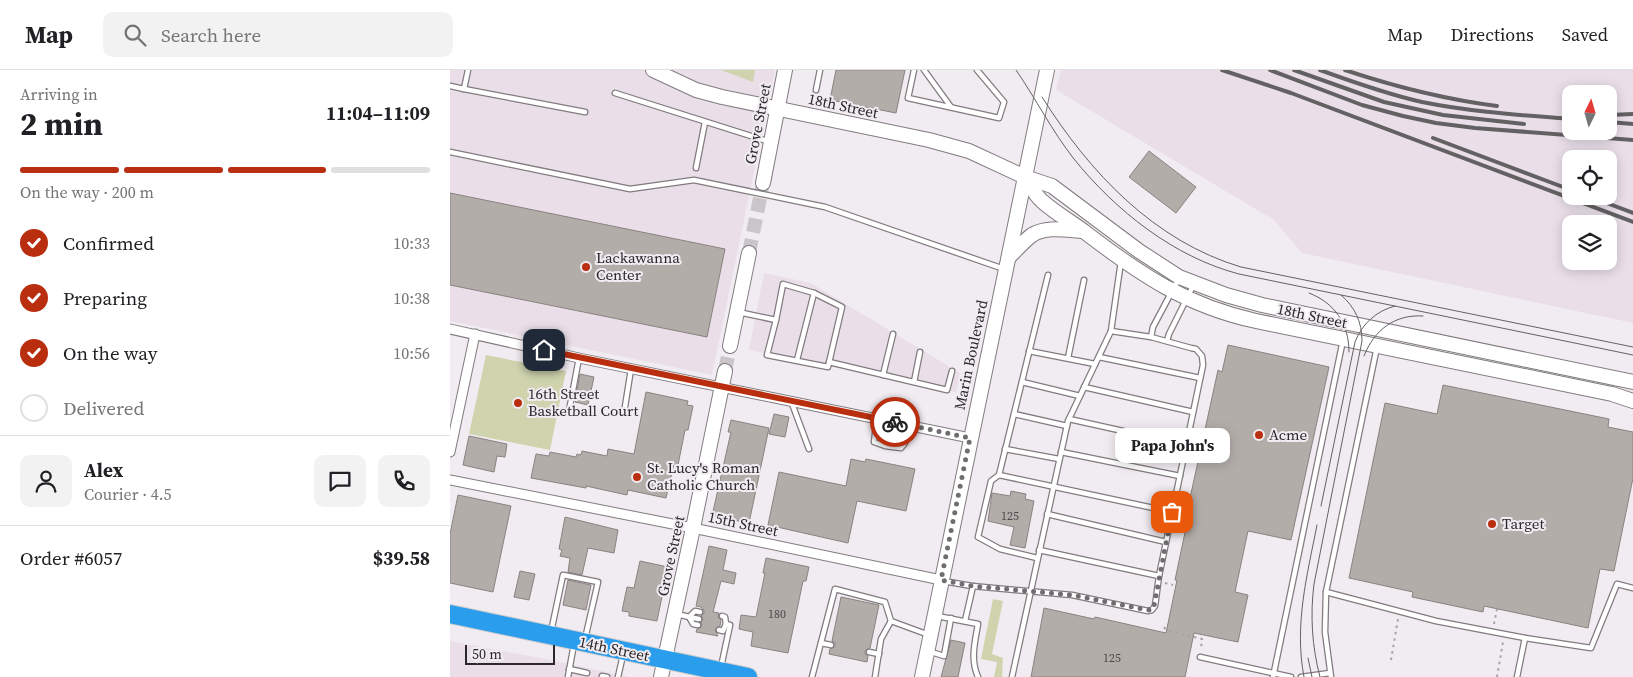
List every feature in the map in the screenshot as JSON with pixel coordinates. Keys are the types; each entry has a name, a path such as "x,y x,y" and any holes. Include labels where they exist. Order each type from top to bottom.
{"highway":[{"name":"14th Street","path":"450,614 724,674"}],"street":[{"name":"18th Street","path":"653,70 696,90 956,147 982,156 1052,186 1139,252 1179,277 1226,295 1262,305 1633,382"},
{"name":"Grove Street","path":"763,183 786,70"},
{"name":"Marin Boulevard","path":"922,677 1047,70"},
{"name":"18th Street","path":"1025,176 1042,201 1146,277 1187,299 1239,318 1612,394 1633,401"},
{"path":"1007,264 1032,236 1038,233 1055,229 1083,231"},
{"path":"730,346 749,252"},
{"path":"450,329 579,358 970,438"},
{"path":"450,452 475,334"},
{"path":"1420,355 1422,338"},
{"name":"Grove Street","path":"661,677 724,371"},
{"name":"15th Street","path":"450,480 941,580"}],"lane":[{"path":"464,89 468,70"},
{"path":"816,90 820,70"},
{"path":"914,70 908,98 999,118 1004,102 977,70"},
{"path":"924,70 951,108"},
{"path":"450,86 585,112"},
{"path":"615,93 771,143"},
{"path":"696,168 706,122"},
{"path":"450,152 630,189 694,180 825,207 1007,264"},
{"path":"1012,677 1067,426 1111,332 1121,259"},
{"path":"1037,558 1000,549 978,537 991,481 999,475 1048,275"},
{"path":"1150,337 1153,327 1179,277"},
{"path":"1068,358 1084,280"},
{"path":"783,284 814,293 842,307 828,367 767,354 783,284"},
{"path":"1167,341 1194,284"},
{"path":"797,360 814,293"},
{"path":"737,312 776,320"},
{"path":"941,580 973,586 1072,595 1152,610 1203,360 1199,352 1191,348 1150,337 1111,332"},
{"path":"883,375 893,334"},
{"path":"1274,675 1343,339"},
{"path":"1301,677 1331,675 1325,632 1326,592 1377,346"},
{"path":"914,382 920,352"},
{"path":"1029,352 1096,364"},
{"path":"1099,357 1200,378"},
{"path":"569,411 579,358"},
{"path":"829,362 948,390 952,371"},
{"path":"624,413 632,369"},
{"path":"1022,382 1080,396"},
{"path":"1084,387 1193,412"},
{"path":"790,401 809,449"},
{"path":"1014,414 1067,426"},
{"path":"878,419 874,442 885,446 901,448 905,443 908,425"},
{"path":"1069,419 1186,446"},
{"path":"1005,449 1059,460"},
{"path":"1061,452 1180,476"},
{"path":"999,475 1172,512"},
{"path":"1047,514 1166,542"},
{"path":"1039,550 1159,576"},
{"path":"550,636 563,575 598,582 593,607 569,669 568,677"},
{"path":"1326,592 1400,612 1492,632 1591,648 1617,584 1633,588"},
{"path":"966,621 973,586"},
{"path":"812,677 835,589 885,602 892,621 930,636"},
{"path":"560,590 566,591"},
{"path":"589,595 595,596"},
{"path":"558,600 564,601"},
{"path":"587,606 593,607"},
{"path":"689,617 695,610 700,612"},
{"path":"675,614 699,619"},
{"path":"934,615 978,624 973,651 975,671 978,677"},
{"path":"719,630 723,631 726,624 725,617 722,616"},
{"path":"689,617 693,624 698,625"},
{"path":"927,651 944,656 952,618"},
{"path":"875,677 881,639 892,621"},
{"path":"720,623 730,625 724,674"},
{"path":"1517,677 1525,638"},
{"path":"821,643 831,645"},
{"path":"618,677 624,651"},
{"path":"869,652 879,654"},
{"path":"1200,657 1274,675 1291,677"},
{"path":"569,669 587,673"}],"path":[{"path":"1492,632 1497,609"},
{"path":"1391,660 1400,612"},
{"path":"1164,627 1166,630 1202,639 1200,657"},
{"path":"1497,677 1505,634"}],"shaded area":[{"path":"450,70 775,70 712,375 450,321"},
{"path":"1061,70 1633,70 1633,323 1302,253 1274,220 1056,90"},
{"path":"764,273 811,283 960,373 956,392 749,350"},
{"path":"450,641 551,660 629,677 450,677"}],"green space":[{"path":"721,70 755,70 753,82"},
{"name":"16th Street Basketball Court","path":"486,355 566,371 550,450 469,434"},
{"path":"993,599 1003,601 992,654 1003,658 1002,677 994,677 997,662 981,659"}],"building":[{"path":"836,70 905,70 896,113 830,100"},
{"path":"1149,151 1196,187 1176,213 1129,177"},
{"name":"Lackawanna Center","path":"450,193 725,249 707,337 450,285"},
{"path":"1228,345 1329,367 1291,540 1248,531 1235,592 1248,595 1238,642 1194,633 1185,677 1031,677 1044,608 1166,633 1192,499 1190,498 1218,370 1222,372"},
{"path":"580,374 594,377 588,405 575,402"},
{"name":"Target","path":"1443,385 1609,419 1608,427 1633,432 1633,478 1614,571 1600,569 1588,628 1484,606 1483,612 1412,597 1413,592 1349,578 1385,403 1437,414"},
{"path":"646,392 688,401 687,405 693,406 688,430 685,430 678,465 674,464 666,498 628,490 627,495 586,486 586,488 531,478 536,454 549,456 550,452 576,457 577,454 581,455 582,451 607,456 608,449 634,454"},
{"path":"774,414 789,417 785,437 769,434"},
{"path":"731,420 769,428 749,523 712,516 731,432 728,432"},
{"path":"469,436 507,444 505,457 497,456 494,472 463,465"},
{"path":"851,459 865,462 866,459 915,469 906,511 857,501 848,543 768,525 779,472 846,486"},
{"path":"1011,491 1026,494 1025,499 1034,501 1025,548 1010,545 1014,527 988,521 992,493 1010,496"},
{"path":"458,495 511,506 493,592 450,583 450,534"},
{"path":"565,517 618,530 614,553 588,548 582,575 568,572 570,558 560,556 562,550 559,549"},
{"path":"709,546 727,550 723,570 736,573 734,584 721,581 713,612 719,613 718,617 721,620 720,626 715,630 718,636 696,632 701,627 703,619 701,616 704,613 701,607 696,606"},
{"path":"766,558 809,567 806,581 803,581 788,653 751,646 753,632 739,629 741,615 756,617 765,573 763,573"},
{"path":"640,561 668,567 657,621 629,616 629,612 622,611 627,587 634,588"},
{"path":"520,571 535,574 529,600 514,597"},
{"path":"568,580 591,585 586,610 563,605"},
{"path":"841,597 879,605 870,648 865,651 865,654 868,656 867,662 829,654 830,649 835,646 835,643 832,641"},
{"path":"951,640 965,643 958,677 941,677"}],"tunnel":[{"path":"749,253 763,183"},
{"path":"725,371 730,346"}],"tram line":[{"path":"1016,70 1066,148 1090,178 1108,197 1148,230 1192,256 1239,274 1633,355"},
{"path":"1042,97 1081,152 1127,201 1152,222 1180,240 1209,255 1241,267 1633,347"},
{"path":"1309,293 1326,302 1339,316 1346,332 1349,352"},
{"path":"1320,677 1312,631 1314,584 1362,341 1361,327 1357,315 1341,295"},
{"path":"1321,506 1355,342 1370,319 1382,311 1395,306"},
{"path":"1364,356 1374,338 1387,325 1403,318 1423,316"},
{"path":"1304,677 1301,658 1301,620 1317,525"},
{"path":"1308,658 1312,677"}],"railway":[{"path":"1222,70 1291,93 1633,222"},
{"path":"1270,70 1362,105 1436,123 1475,128 1633,140"},
{"path":"1294,70 1384,102 1443,115 1524,124"},
{"path":"1320,70 1383,92 1422,102 1477,111 1562,118"},
{"path":"1345,70 1420,92 1497,106"},
{"path":"1618,115 1633,114"},
{"path":"1618,123 1633,124"},
{"path":"1433,138 1562,187"},
{"path":"1612,205 1633,213"}],"way so far":[{"path":"895,422 970,438 941,580 972,586 1072,595 1152,610 1172,512"}],"place":[{"name":"Lackawanna Center","path":"586,267"},
{"name":"16th Street Basketball Court","path":"518,403"},
{"name":"Acme","path":"1259,435"},
{"name":"St. Lucy's Roman Catholic Church","path":"637,477"},
{"name":"Papa John's","path":"1172,512"},
{"name":"Target","path":"1492,524"}],"route":[{"path":"544,350 895,422"}]}
